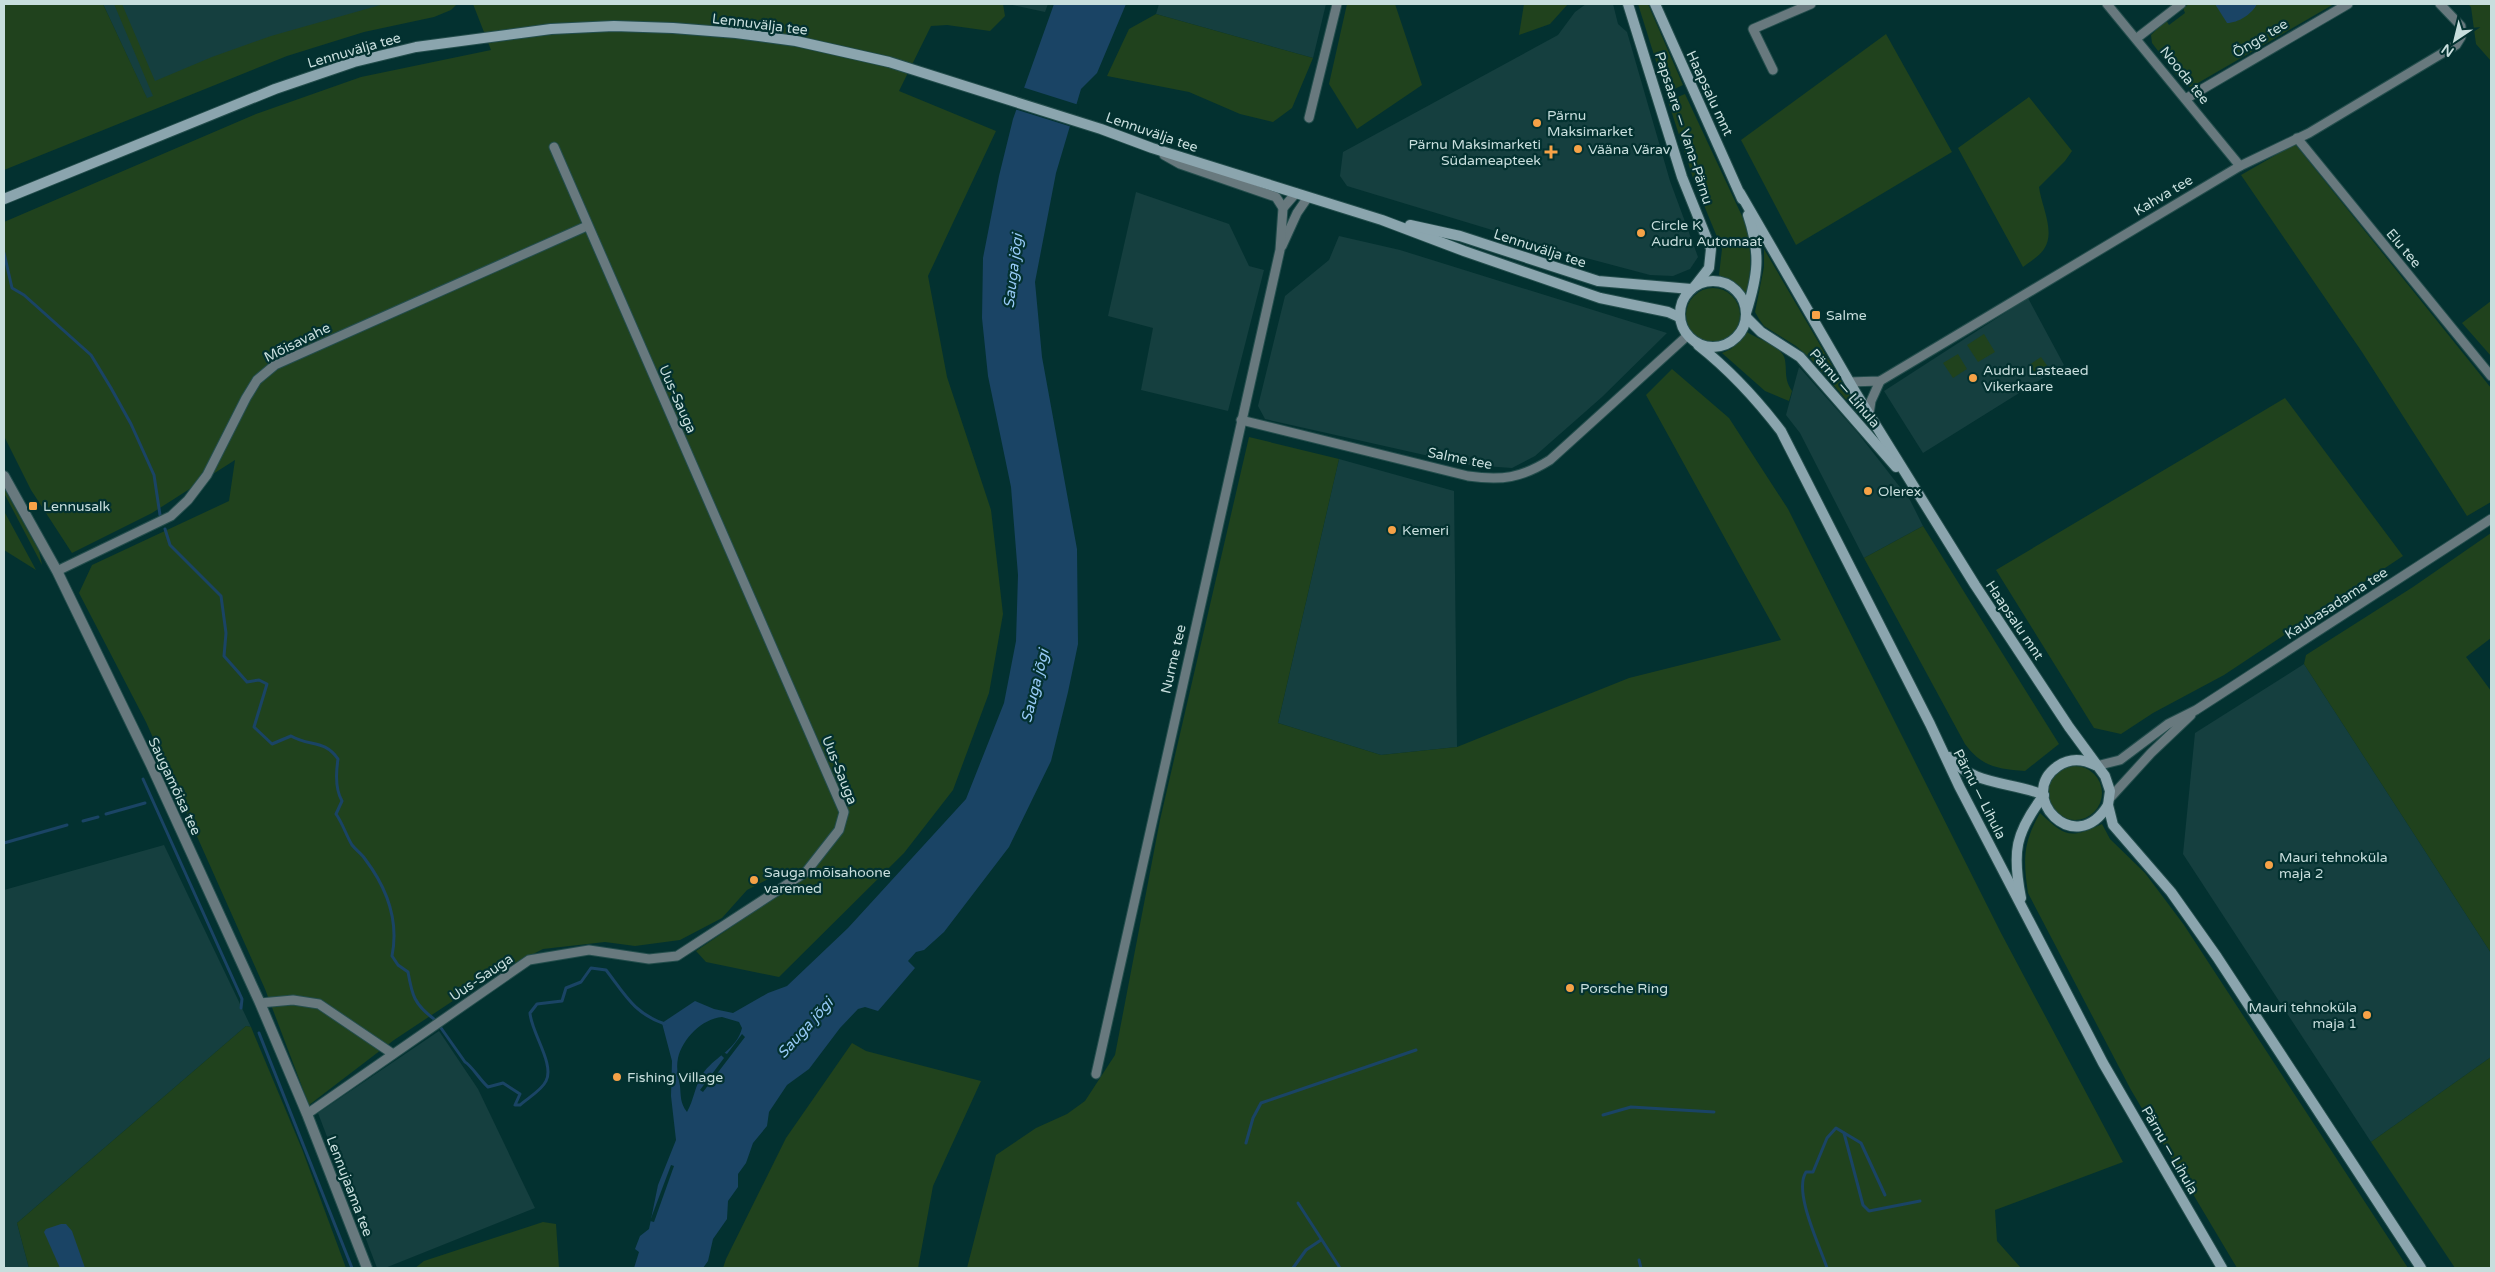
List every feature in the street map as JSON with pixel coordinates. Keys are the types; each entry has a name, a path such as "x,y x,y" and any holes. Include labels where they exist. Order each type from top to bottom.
{"main road":[{"name":"Papsaare — Vana-Pärnu","path":"1628,4 1682,177 1711,249 1709,268 1693,287"},
{"name":"Haapsalu mnt","path":"1655,4 1740,193"},
{"name":"Lennuvälja tee","path":"4,200 275,89 354,62 416,47 551,29 614,26 673,28 736,33 796,41 889,62 1101,129 1152,148 1382,220 1530,275 1600,298 1668,312 1679,318"},
{"path":"1740,193 1753,231 1758,258 1753,291 1742,331 1728,344 1715,348 1698,345 1686,336 1679,318 1682,300 1693,287 1712,281 1728,285 1742,298 1746,315"},
{"path":"1740,193 1849,382 1914,488"},
{"name":"Lennuvälja tee","path":"1382,220 1460,236 1598,281 1693,287"},
{"name":"Pärnu — Lihula","path":"1746,315 1761,332 1780,342 1804,362 1914,488"},
{"name":"Pärnu — Lihula","path":"1698,345 1722,364 1753,394 1781,431 2103,1063 2222,1268"},
{"name":"Haapsalu mnt","path":"1914,488 1974,585 2096,766"},
{"path":"1941,746 1955,764 1971,776 2044,795"},
{"path":"2109,802 2102,815 2092,823 2071,826 2059,821 2051,814 2044,795 2046,780 2061,764 2081,760 2096,766 2106,776 2109,784 2109,802 2113,825 2160,877 2217,956 2421,1268"},
{"path":"2024,910 2016,868 2017,844 2028,816 2044,795"}],"street":[{"path":"1309,118 1337,4"},
{"path":"1773,70 1754,29 1811,4"},
{"name":"Nooda tee","path":"2107,4 2240,166"},
{"path":"2136,38 2181,4"},
{"name":"Õnge tee","path":"2186,98 2348,4"},
{"name":"Kahva tee","path":"1849,382 1880,381 2240,166 2297,138 2456,45 2461,37 2461,26 2440,4"},
{"name":"Elu tee","path":"2297,138 2491,376"},
{"name":"Uus-Sauga","path":"307,1114 529,960 589,950 649,959 677,956 806,872 838,830 844,812 554,147"},
{"path":"1152,148 1180,164 1276,197 1283,208 1296,193"},
{"name":"Nurme tee","path":"1280,250 1296,213 1308,196"},
{"name":"Nurme tee","path":"1096,1074 1280,250 1283,208"},
{"name":"Mõisavahe","path":"57,571 171,516 188,500 207,475 257,380 276,365 588,226"},
{"name":"Salme tee","path":"1241,420 1468,476 1494,480 1513,478 1533,470 1550,460 1686,336"},
{"path":"1869,414 1871,401 1880,381"},
{"name":"Saugamõisa tee","path":"4,476 57,571 151,765 260,1003 307,1114"},
{"name":"Kaubasadama tee","path":"2096,766 2120,760 2168,724 2196,710 2491,519"},
{"name":"Kaubasadama tee","path":"2109,802 2151,753 2196,710"},
{"path":"260,1003 293,1000 318,1004 392,1054"},
{"name":"Lennujaama tee","path":"307,1114 367,1268"}],"shaded area":[{"path":"103,4 441,4 308,40 147,99"},
{"path":"1008,4 1048,4 1045,12"},
{"path":"1159,4 1326,4 1313,58 1156,14"},
{"path":"1586,4 1613,4 1618,24 1627,32 1670,181 1698,257 1690,269 1673,276 1650,275 1571,254 1347,186 1340,176 1343,152 1558,35 1575,12"},
{"path":"1136,192 1229,224 1249,266 1264,270 1228,411 1141,390 1153,328 1108,316"},
{"path":"1339,236 1400,250 1667,333 1602,397 1535,456 1512,468 1469,465 1265,419 1258,406 1285,296 1329,260"},
{"name":"Audru Lasteaed Vikerkaare","path":"2028,298 2064,365 1923,453 1884,391"},
{"path":"1799,367 1857,432 1910,500 1923,526 1864,558 1800,433 1786,415"},
{"path":"1339,459 1454,491 1457,747 1381,755 1278,723"},
{"path":"2304,664 2491,953 2491,1057 2371,1142 2183,854 2195,733"},
{"path":"164,845 251,1027 246,1026 17,1223 29,1268 4,1268 4,890"},
{"path":"439,1031 478,1089 535,1208 385,1268 377,1268 318,1113"}],"green space":[{"path":"4,4 103,4 147,98 153,96 114,4 122,4 155,81 212,57 271,36 384,4 457,4 451,10 434,17 364,32 287,56 4,170"},
{"path":"473,4 1003,4 1005,16 990,31 947,25 931,26 899,91 996,131 928,276 947,377 991,510 1003,614 989,693 953,790 904,853 779,977 706,962 696,951 796,883 780,873 747,890 722,918 680,940 635,946 605,942 543,949 492,975 394,1040 309,1105 265,989 146,722 79,593 92,565 229,501 235,460 152,513 72,553 31,490 4,436 4,222 256,114 361,77 491,50"},
{"path":"1347,4 1395,4 1422,85 1357,129 1329,84"},
{"path":"1524,4 1568,4 1550,24 1519,35"},
{"path":"1638,4 1648,4 1683,85 1666,93"},
{"path":"2189,4 2334,4 2191,87 2185,86 2152,43 2151,35 2166,20 2169,25 2185,13 2183,8"},
{"path":"2468,4 2491,4 2491,61 2476,44 2471,7"},
{"path":"1156,14 1313,58 1292,108 1273,122 1240,114 1189,92 1107,76 1129,29"},
{"path":"1886,34 1952,152 1796,245 1741,140"},
{"path":"1685,94 1742,216 1748,236 1750,255 1747,295 1739,286 1719,275 1722,249 1694,181 1668,101"},
{"path":"2029,97 2072,151 2065,161 2039,187 2047,218 2049,235 2040,254 2023,267 1958,148"},
{"path":"2295,144 2491,388 2491,502 2467,516 2362,352 2241,175"},
{"path":"1764,249 1864,420 1809,357 1796,346 1764,326 1759,319 1755,312 1764,267"},
{"path":"1713,288 1723,290 1732,296 1738,305 1740,315 1738,325 1732,334 1723,340 1713,342 1703,340 1694,334 1688,325 1686,315 1688,305 1694,296 1703,290"},
{"path":"2491,301 2491,356 2462,323"},
{"path":"1747,332 1775,347 1783,355 1789,387 1792,391 1789,401 1765,391 1722,353 1731,349"},
{"path":"1984,334 1995,352 1978,362 1967,345"},
{"path":"1958,354 1967,369 1953,378 1943,363"},
{"path":"2041,357 2048,367 2036,374 2029,365"},
{"name":"Porsche Ring","path":"1672,369 1729,418 1788,509 2001,933 2123,1162 1995,1210 1997,1241 2021,1268 967,1268 996,1155 1036,1128 1067,1114 1085,1101 1115,1055 1160,820 1249,437 1339,459 1278,723 1381,755 1457,747 1629,678 1781,640 1646,395"},
{"path":"2285,398 2403,556 2224,675 2153,713 2121,734 2094,728 1996,570"},
{"path":"4,488 39,551 42,565 4,493"},
{"path":"4,511 36,570 4,550"},
{"path":"1923,526 2059,744 2025,771 1999,768 1984,762 1971,752 1864,558"},
{"path":"2491,533 2491,638 2466,657 2491,691 2491,953 2304,664 2306,655 2413,587"},
{"path":"2075,766 2085,768 2094,774 2100,783 2102,793 2100,803 2094,812 2085,818 2075,820 2065,818 2056,812 2050,803 2048,793 2050,783 2056,774 2065,768"},
{"path":"2040,813 2056,827 2068,833 2082,832 2102,824 2110,839 2145,873 2184,925 2408,1268 2237,1268 2131,1090 2028,893 2025,870 2027,843"},
{"path":"246,1026 251,1027 302,1149 346,1268 29,1268 17,1223"},
{"path":"852,1043 866,1051 981,1081 933,1186 918,1268 723,1268 786,1138"},
{"path":"2491,1057 2491,1268 2455,1268 2371,1142"},
{"path":"543,1222 556,1224 559,1268 415,1268 424,1261"}],"water":[{"name":"Sauga jõgi","path":"1054,4 1126,4 1097,73 1081,89 1056,173 1035,282 1042,357 1077,549 1078,644 1051,761 1009,847 944,932 924,950 916,952 908,961 915,968 878,1011 865,1007 858,1009 840,1028 809,1069 787,1085 769,1112 767,1126 753,1143 746,1163 738,1174 738,1187 728,1201 727,1219 713,1239 708,1261 703,1268 634,1268 639,1252 635,1249 640,1236 649,1229 658,1185 676,1140 671,1096 672,1061 662,1023 695,1001 714,1009 733,1013 768,993 787,986 848,928 966,799 1004,703 1016,641 1018,575 1011,487 988,376 982,318 983,258 999,176 1013,119","holes":["722,1017 739,1022 742,1028 736,1041 704,1072 687,1112 681,1099 677,1069 678,1058 684,1043 694,1031 707,1021"]},
{"path":"2215,4 2257,4 2244,17 2227,23"},
{"path":"66,1224 72,1231 85,1268 60,1268 44,1232 46,1229"}],"pier":[{"path":"1022,87 1079,105 1072,127 1014,109"},
{"path":"742,1034 745,1037 703,1092 700,1090 724,1058 720,1054 723,1052 727,1054"},
{"path":"671,1165 674,1166 654,1222 650,1221"}],"waterway":[{"path":"4,253 12,288 24,295 91,355 111,388 131,424 154,475 160,515"},
{"path":"165,529 170,545 221,596 226,633 224,656 247,682 259,680 267,684 254,727 272,744 291,736 322,746 333,753 338,759 337,786 342,801 336,814 352,845 373,870 385,893 394,930 392,956 398,965 408,972 411,987 418,1004 434,1019"},
{"path":"143,779 242,999 241,1008"},
{"path":"106,814 145,803"},
{"path":"83,821 98,817"},
{"path":"4,843 67,825"},
{"path":"441,1028 465,1062 488,1087 503,1083 520,1094 515,1105 520,1105 541,1088 548,1074 545,1057 531,1021 530,1013 537,1004 562,1001 566,988 581,982 591,968 606,970 637,1009 654,1020 665,1024"},
{"path":"259,1033 352,1268"},
{"path":"1246,1143 1253,1118 1261,1103 1416,1050"},
{"path":"1603,1115 1631,1107 1714,1112"},
{"path":"1827,1268 1805,1205 1803,1181 1806,1172 1813,1172 1827,1138 1836,1128 1861,1143 1885,1195"},
{"path":"1844,1133 1863,1205 1869,1211 1920,1201"},
{"path":"1298,1203 1340,1268"},
{"path":"1293,1268 1306,1250 1321,1240"},
{"path":"1639,1260 1641,1268"}],"place":[{"name":"Pärnu Maksimarket","path":"1537,123"},
{"name":"Vääna Värav","path":"1578,149"},
{"name":"Pärnu Maksimarketi Südameapteek","path":"1551,152"},
{"name":"Circle K Audru Automaat","path":"1641,233"},
{"name":"Salme","path":"1816,315"},
{"name":"Audru Lasteaed Vikerkaare","path":"1973,378"},
{"name":"Olerex","path":"1868,491"},
{"name":"Lennusalk","path":"33,506"},
{"name":"Kemeri","path":"1392,530"},
{"name":"Mauri tehnoküla maja 2","path":"2269,865"},
{"name":"Sauga mõisahoone varemed","path":"754,880"},
{"name":"Porsche Ring","path":"1570,988"},
{"name":"Mauri tehnoküla maja 1","path":"2367,1015"},
{"name":"Fishing Village","path":"617,1077"}]}
